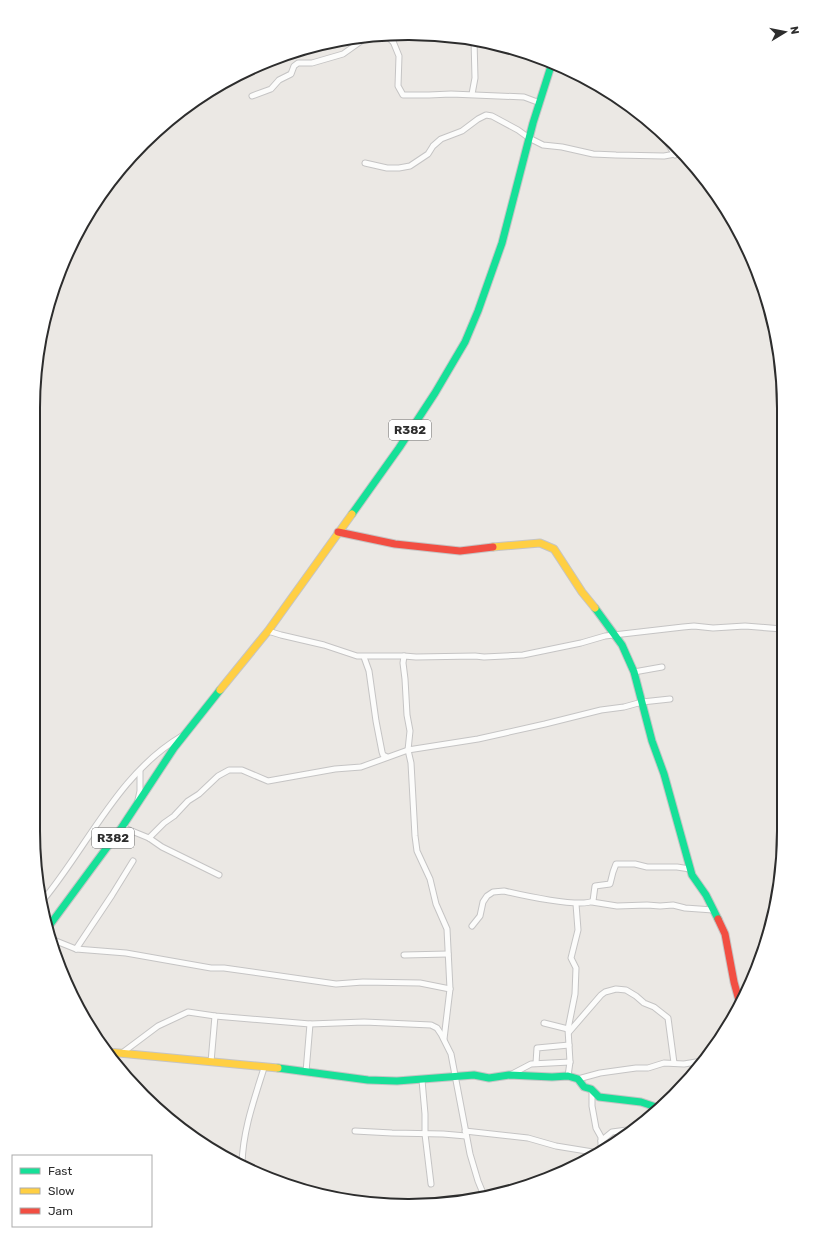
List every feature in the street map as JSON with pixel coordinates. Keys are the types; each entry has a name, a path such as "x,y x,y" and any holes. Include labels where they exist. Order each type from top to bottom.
{"street":[{"path":"393,42 399,56 398,86 403,95 472,94 524,97 540,103"},
{"path":"252,96 271,89 280,80 291,74 294,66 298,63 312,63 343,54 358,43"},
{"path":"472,94 475,78 474,46"},
{"name":"R382","path":"52,922 137,806 174,748 268,631 399,448 435,393 465,342 478,312 502,243 533,123 550,68"},
{"path":"365,163 387,168 410,166 428,154 441,139 462,131 486,115 502,121 543,145 562,147 593,154 675,155"},
{"path":"338,532 395,544 460,551 507,545 544,544 554,549 582,592 616,635 634,672 652,740 664,774 690,869 692,875 706,895 725,934 738,996"},
{"path":"268,631 324,645 351,655 364,657 484,657 498,655 523,655 581,643 599,636 694,626 713,628 745,626 777,629"},
{"path":"404,656 403,663 407,715 410,731 408,750 411,763 414,829 417,851 430,879 436,904 447,929 450,989 444,1041"},
{"path":"364,657 369,671 382,752 383,755 387,757"},
{"path":"634,672 662,667"},
{"path":"149,838 164,823 174,816 188,801 198,795 224,772 242,770 265,781 270,781 335,769 361,767 408,750 478,739 592,712 624,707 642,702 670,699"},
{"path":"46,897 62,877 99,821 128,783 159,751 187,733"},
{"path":"137,806 140,791 140,771"},
{"path":"122,827 149,838 162,848 219,876"},
{"path":"76,949 112,896 133,861"},
{"path":"592,902 595,886 610,884 616,864 635,864 647,867 677,866 690,869"},
{"path":"472,926 480,916 485,899 490,894 498,891 576,904 592,902 620,906 673,905 685,908 713,910"},
{"path":"568,1076 570,1062 568,1031 575,994 576,968 571,958 578,930 576,904"},
{"path":"58,943 76,949 126,953 211,968 224,968 336,984 363,982 420,983 450,989"},
{"path":"404,955 448,954"},
{"path":"568,1031 605,992 616,989 626,990 644,1003 654,1007 668,1018 674,1064"},
{"path":"122,1053 158,1026 185,1013 191,1012 215,1016 310,1024 364,1022 427,1024 437,1028 451,1054 466,1134 478,1181 482,1191"},
{"path":"211,1062 215,1016"},
{"path":"544,1023 568,1031"},
{"path":"306,1072 310,1024"},
{"path":"536,1063 537,1048 569,1045"},
{"path":"114,1052 136,1053 368,1080 422,1080 474,1076 489,1078 509,1075 544,1077 568,1076 578,1079 600,1073 636,1068 648,1068 664,1063 694,1063"},
{"path":"509,1075 529,1064 570,1062"},
{"path":"242,1159 248,1118 264,1068"},
{"path":"578,1079 584,1087 592,1090 599,1098 641,1102 653,1106"},
{"path":"422,1080 425,1134 431,1184"},
{"path":"592,1090 592,1106 596,1128 601,1141 601,1145"},
{"path":"355,1131 466,1134 528,1138 556,1146 591,1151"},
{"path":"601,1141 612,1132 622,1131"}],"traffic: fast":[{"path":"352,514 399,448 435,393 465,342 478,311 502,243 533,123 550,68"},
{"path":"595,608 622,645 634,672 652,741 664,774 692,875 706,895 718,919"},
{"path":"52,922 122,827 174,748 220,690"},
{"path":"278,1068 368,1080 397,1081 474,1075 489,1078 509,1075 552,1077 568,1076 578,1079 584,1087 591,1089 599,1097 641,1102 653,1106"}],"traffic: slow":[{"path":"220,690 268,631 352,514"},
{"path":"493,547 540,543 554,549 582,592 595,608"},
{"path":"114,1053 278,1068"}],"traffic: jam":[{"path":"338,532 395,544 460,551 493,547"},
{"path":"718,919 725,934 738,996"}]}
